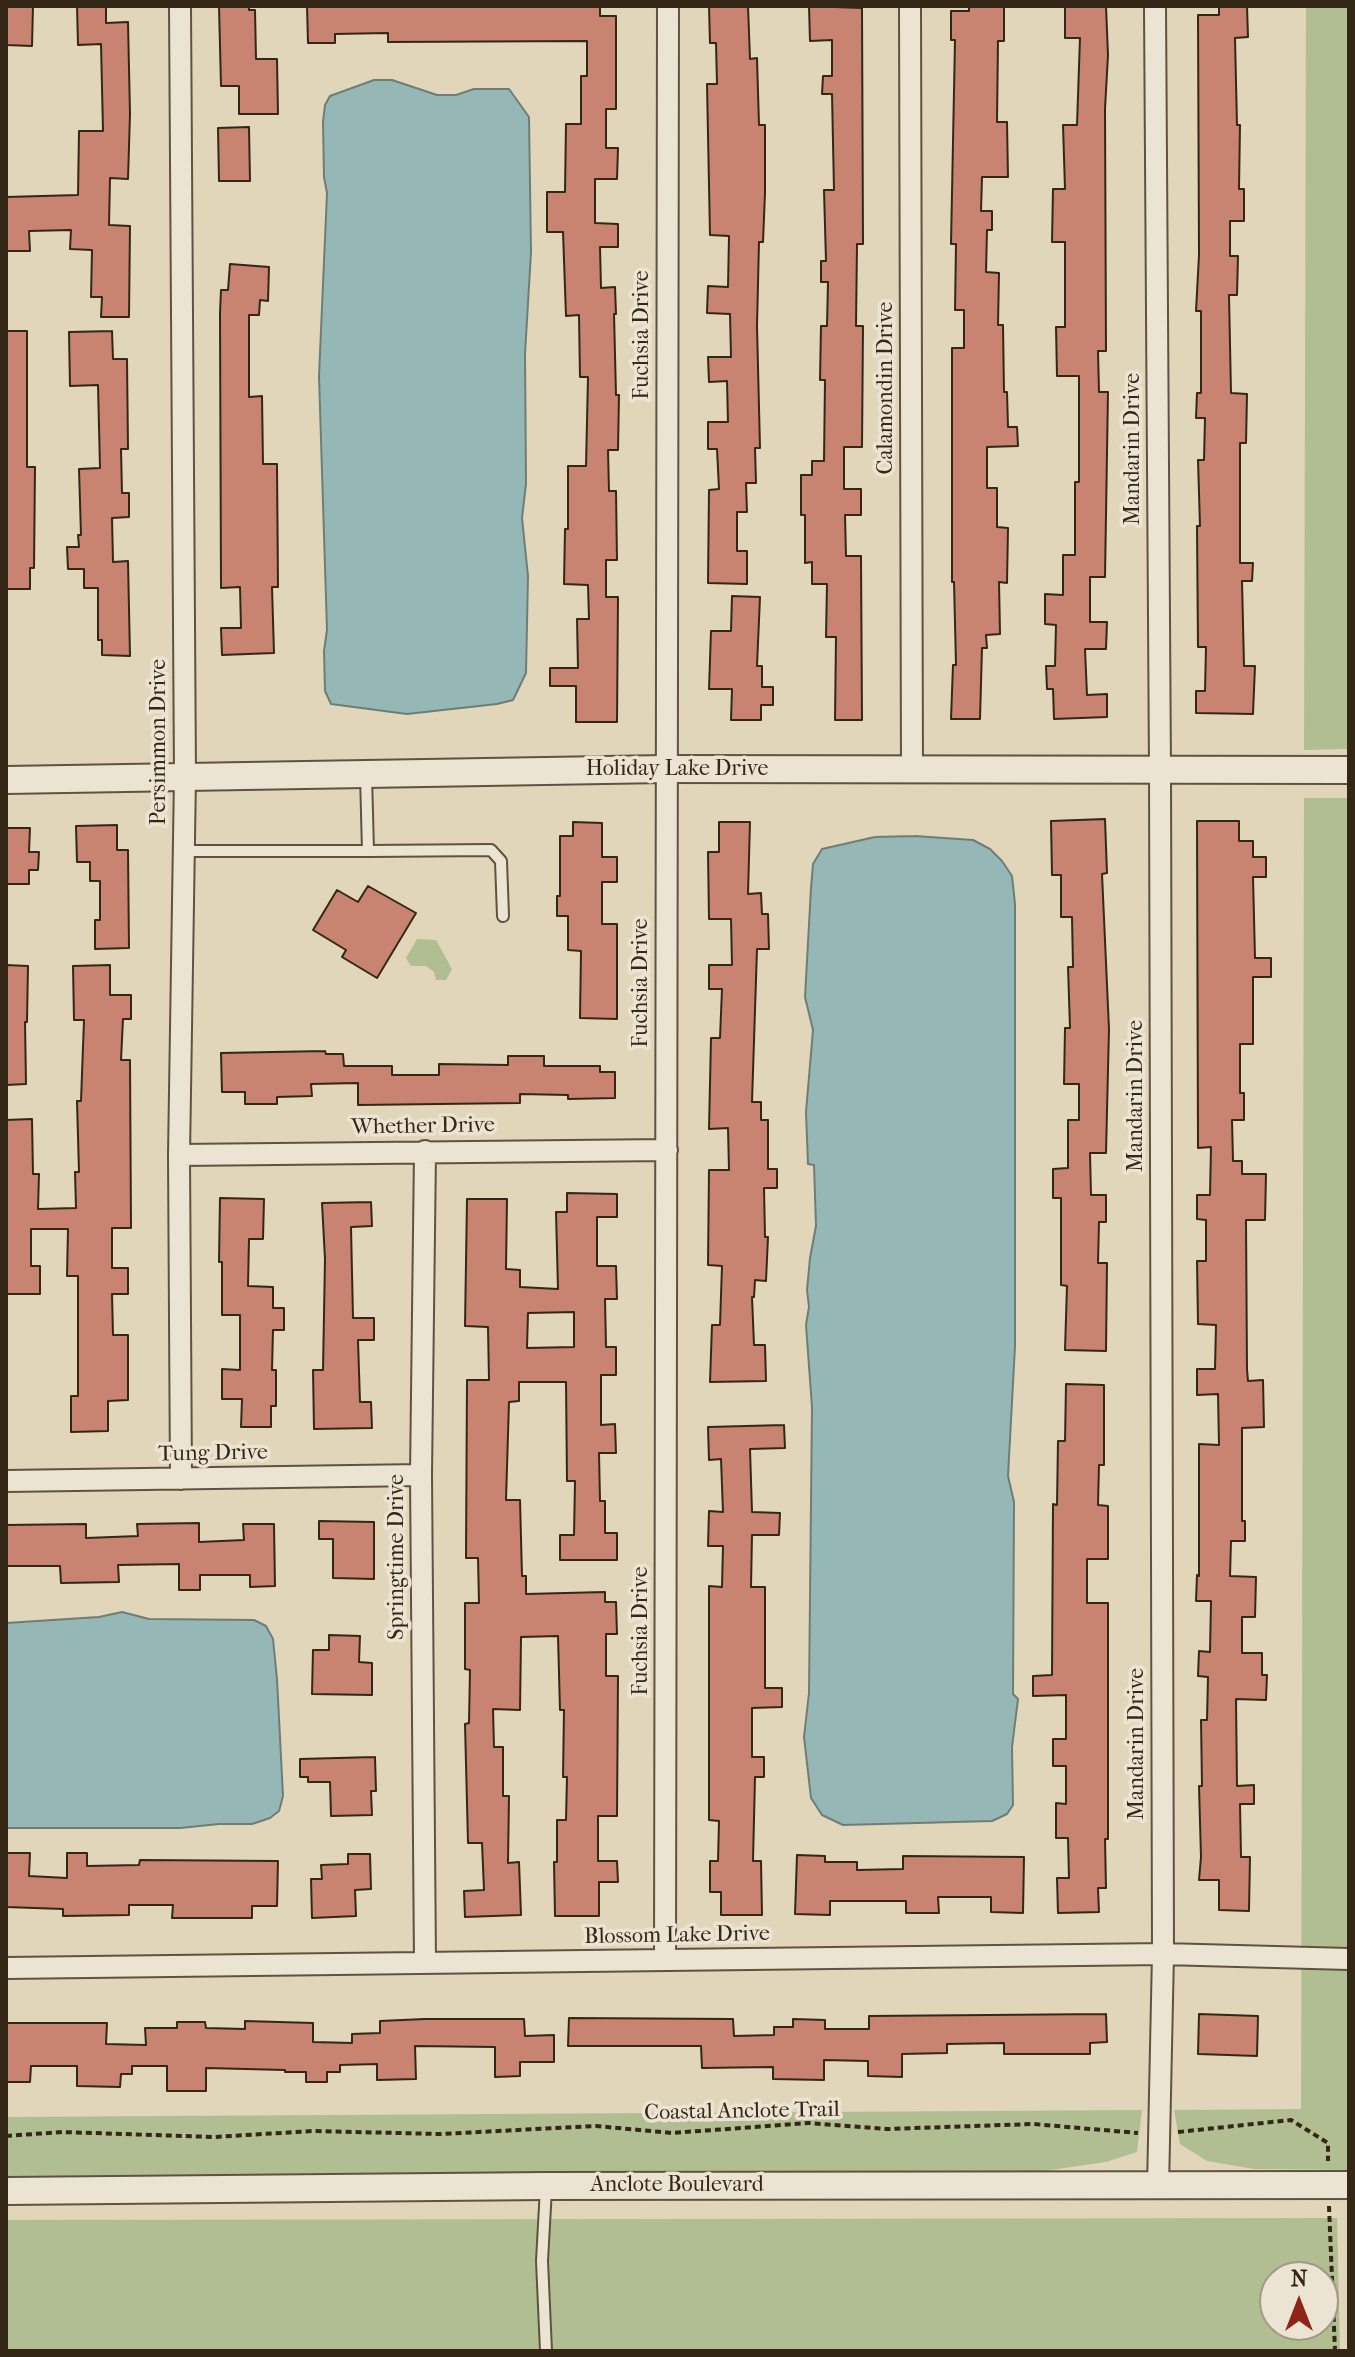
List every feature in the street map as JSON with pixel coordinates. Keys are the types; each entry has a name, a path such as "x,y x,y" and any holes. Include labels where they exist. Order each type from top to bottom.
{"street":[{"name":"Persimmon Drive","path":"180,6 185,776 179,1155 181,1479"},
{"name":"Fuchsia Drive","path":"665,1960 668,6"},
{"name":"Calamondin Drive","path":"910,6 912,770"},
{"name":"Mandarin Drive","path":"1155,6 1163,1954 1158,2187"},
{"name":"Holiday Lake Drive","path":"6,780 665,769 1349,770"},
{"name":"Whether Drive","path":"179,1155 667,1150"},
{"name":"Springtime Drive","path":"425,1151 421,1475 425,1963"},
{"name":"Tung Drive","path":"6,1481 421,1475"},
{"name":"Blossom Lake Drive","path":"6,1968 1163,1954 1349,1959"},
{"name":"Anclote Boulevard","path":"6,2191 546,2186 1339,2185"}],"lane":[{"path":"366,773 368,851"},
{"path":"184,851 491,850 501,861 503,916"},
{"path":"546,2186 542,2261 546,2351"}],"path":[{"name":"Coastal Anclote Trail","path":"6,2136 62,2132 214,2137 313,2131 440,2134 596,2126 672,2133 809,2123 887,2129 1033,2124 1159,2134 1291,2120 1328,2143 1339,2185 1331,2239 1335,2351"}],"green space":[{"path":"1306,6 1349,6 1349,749 1304,750"},
{"path":"1304,798 1349,798 1349,2170 1254,2169 1207,2161 1180,2144 1174,2110 1301,2109"},
{"path":"417,939 436,940 452,969 446,980 436,980 434,972 426,966 411,966 406,958"},
{"path":"1142,2110 1137,2152 1106,2162 1030,2173 6,2182 6,2117"},
{"path":"1337,2218 1338,2261 1259,2261 1259,2341 1339,2341 1339,2307 1340,2351 6,2351 6,2220"}],"water":[{"path":"374,80 392,80 437,95 456,95 474,89 509,89 529,117 531,252 525,354 526,484 522,518 528,576 526,673 513,700 497,704 407,714 331,704 325,691 327,630 319,376 327,193 323,122 325,105 330,96"},
{"path":"875,837 973,840 990,849 1012,876 1015,904 1015,1346 1008,1476 1014,1502 1013,1694 1018,1699 1012,1747 1013,1805 1007,1814 992,1821 843,1825 822,1815 811,1798 804,1737 809,1693 812,1407 806,1325 810,1258 816,1226 814,1165 808,1164 806,1112 813,1030 805,997 811,888 813,864 822,849"},
{"path":"122,1612 149,1619 254,1620 266,1626 273,1639 277,1679 283,1796 279,1811 270,1818 252,1824 180,1828 6,1828 6,1623 99,1617"}],"building":[{"path":"6,6 33,6 32,46 6,45"},
{"path":"77,6 106,6 106,23 128,22 128,179 110,178 109,225 130,226 129,317 101,317 102,297 91,297 92,250 70,249 71,230 29,231 30,251 6,251 6,197 78,195 79,131 103,131 101,44 78,45"},
{"path":"219,6 249,6 249,10 255,10 256,59 277,59 278,114 239,114 239,86 221,86"},
{"path":"307,6 600,6 600,16 616,16 616,109 606,109 606,148 618,148 617,179 595,179 595,223 618,224 618,247 600,247 601,288 615,287 616,395 619,395 618,450 608,450 609,491 616,491 617,560 606,560 606,597 618,597 617,722 576,722 576,686 550,686 550,668 578,668 577,619 589,619 588,585 564,584 568,466 586,466 588,377 580,377 579,315 566,316 563,232 547,232 547,192 565,192 566,124 581,124 581,76 587,76 587,41 388,42 388,33 335,34 335,43 308,43"},
{"path":"709,6 748,6 750,59 757,58 759,125 765,125 765,193 763,242 759,242 757,326 760,448 755,448 756,483 746,483 747,512 737,512 737,551 747,551 747,584 708,583 709,490 719,489 717,449 708,449 708,422 728,422 727,381 709,382 708,357 731,357 730,314 707,313 708,286 728,287 729,236 710,235 707,84 717,84 716,43 710,43"},
{"path":"809,6 862,8 863,244 857,244 856,326 863,326 862,447 844,447 844,489 861,489 861,515 845,515 846,556 861,556 862,720 835,720 836,637 826,637 827,584 812,584 812,562 805,563 805,515 801,515 801,475 812,475 812,461 824,461 825,380 820,380 821,326 827,326 828,282 821,282 821,261 826,261 824,190 834,190 832,94 822,94 823,76 832,76 832,40 810,41"},
{"path":"969,6 1004,6 1004,41 998,41 997,122 1007,122 1008,177 982,177 981,211 992,211 992,230 987,230 986,272 999,273 998,325 1003,325 1004,392 1007,392 1008,427 1017,427 1018,446 987,447 987,488 997,488 997,527 1008,528 1007,583 999,582 1000,634 986,635 987,648 982,648 980,719 951,719 953,665 956,665 952,582 952,348 964,348 964,310 955,310 956,244 951,244 955,40 951,40 951,11 969,11"},
{"path":"1065,6 1106,6 1106,351 1098,351 1099,392 1108,392 1105,577 1090,577 1090,622 1107,622 1106,649 1085,649 1087,695 1107,694 1107,717 1054,719 1053,689 1047,689 1046,666 1055,666 1056,625 1045,624 1045,594 1063,595 1063,555 1075,555 1075,482 1079,482 1079,376 1057,376 1056,327 1065,327 1065,242 1052,242 1053,189 1065,189 1063,125 1077,125 1080,38 1065,38"},
{"path":"1219,6 1247,6 1248,37 1235,38 1237,125 1240,125 1239,189 1244,189 1244,221 1230,221 1230,256 1238,256 1237,295 1229,295 1231,393 1247,394 1246,443 1240,443 1240,563 1253,563 1252,581 1242,581 1244,666 1255,666 1253,714 1196,713 1196,691 1205,691 1206,647 1198,647 1198,460 1204,460 1205,418 1196,418 1197,393 1201,393 1201,311 1196,311 1199,255 1198,15 1219,15"},
{"path":"249,127 250,181 219,181 218,128"},
{"path":"230,264 269,267 268,301 260,300 259,315 249,315 249,397 262,396 263,464 277,464 278,587 272,587 274,653 222,655 221,628 241,628 240,587 221,588 220,313 221,290 228,290"},
{"path":"6,331 27,331 27,467 35,467 34,568 30,568 30,589 6,589"},
{"path":"112,331 113,359 127,359 128,449 121,449 122,493 129,493 129,517 112,518 113,562 128,561 130,656 102,655 102,640 98,640 98,588 84,588 84,569 68,569 67,547 79,547 78,535 81,535 79,469 100,468 98,385 70,386 69,332"},
{"path":"732,596 760,597 757,666 762,666 762,687 773,687 773,705 761,705 761,720 731,720 732,689 709,689 711,631 731,631"},
{"path":"1105,819 1107,873 1102,874 1109,1029 1106,1153 1090,1153 1091,1195 1106,1195 1106,1222 1099,1222 1098,1263 1107,1263 1106,1351 1065,1350 1067,1286 1061,1285 1061,1198 1053,1198 1053,1169 1068,1168 1068,1120 1079,1120 1079,1084 1064,1084 1065,1028 1070,1028 1068,967 1073,967 1072,917 1061,917 1061,875 1052,875 1051,821"},
{"path":"1197,821 1239,821 1239,841 1253,841 1253,857 1266,857 1266,877 1253,877 1255,958 1271,958 1271,977 1253,977 1253,1044 1240,1044 1240,1093 1244,1093 1244,1120 1232,1120 1233,1161 1242,1161 1242,1174 1266,1174 1265,1220 1246,1220 1248,1381 1263,1380 1264,1427 1242,1428 1242,1521 1245,1521 1245,1541 1231,1541 1230,1576 1256,1577 1255,1617 1242,1617 1242,1653 1262,1653 1262,1675 1267,1675 1266,1700 1236,1699 1237,1786 1254,1785 1254,1804 1240,1804 1241,1857 1250,1857 1249,1911 1219,1910 1219,1880 1199,1880 1201,1720 1207,1720 1208,1677 1198,1676 1199,1651 1210,1652 1211,1601 1196,1601 1199,1576 1199,1444 1219,1445 1218,1394 1197,1395 1197,1369 1215,1369 1216,1325 1198,1324 1197,1261 1206,1261 1206,1220 1197,1219 1197,1195 1210,1195 1211,1147 1198,1148"},
{"path":"573,822 602,823 602,857 617,857 617,882 602,882 602,924 617,924 617,1019 580,1018 581,951 568,950 568,916 557,916 560,836 573,836"},
{"path":"719,822 750,822 748,894 761,893 762,914 768,914 769,949 757,949 752,1102 761,1102 761,1120 768,1120 768,1169 777,1169 777,1188 764,1188 765,1237 768,1237 766,1281 755,1280 752,1297 754,1345 765,1345 766,1381 710,1382 712,1325 720,1325 722,1266 708,1265 709,1170 729,1170 728,1128 709,1129 711,1038 720,1038 722,989 709,989 709,965 732,965 731,919 709,919 708,852 719,852"},
{"path":"117,825 117,850 128,850 129,948 95,949 95,920 100,920 100,881 90,881 90,862 77,862 76,826"},
{"path":"6,828 30,828 29,852 39,852 38,870 29,870 29,884 6,884"},
{"path":"368,886 416,913 377,978 342,957 346,950 313,930 337,890 358,902"},
{"path":"6,965 28,966 26,1084 6,1085"},
{"path":"110,965 110,995 131,995 131,1019 123,1019 121,1060 130,1060 131,1228 112,1228 112,1268 128,1268 128,1294 112,1294 113,1335 128,1335 128,1400 108,1401 108,1431 71,1432 71,1396 78,1396 78,1276 67,1276 68,1229 31,1229 31,1266 40,1266 40,1294 6,1294 6,1120 32,1119 33,1174 39,1174 38,1209 76,1208 75,1172 79,1172 77,1101 81,1101 84,1020 74,1020 73,966"},
{"path":"325,1051 326,1054 343,1054 344,1066 392,1066 392,1075 439,1075 439,1064 508,1065 508,1056 544,1056 544,1066 600,1066 600,1072 615,1072 615,1098 568,1099 568,1095 520,1094 520,1103 358,1105 358,1083 311,1084 312,1096 277,1097 277,1104 245,1104 245,1092 222,1092 221,1053"},
{"path":"567,1193 617,1194 617,1217 597,1217 597,1266 616,1266 617,1299 605,1299 606,1347 616,1347 616,1375 601,1375 601,1425 615,1424 616,1453 599,1453 600,1501 605,1501 605,1533 617,1533 617,1560 560,1560 560,1535 574,1535 575,1481 567,1481 566,1382 519,1382 519,1401 509,1402 506,1500 520,1500 522,1576 526,1576 526,1594 605,1592 605,1602 616,1602 617,1634 606,1634 606,1676 618,1676 617,1816 598,1816 598,1861 617,1861 618,1882 599,1882 599,1916 555,1916 557,1820 566,1820 567,1777 563,1777 564,1710 560,1710 558,1636 521,1637 520,1710 493,1709 494,1747 503,1747 503,1796 509,1796 508,1863 519,1862 521,1915 465,1917 464,1891 484,1890 482,1843 468,1843 465,1724 469,1723 470,1670 465,1669 465,1603 479,1603 478,1558 466,1558 467,1380 489,1380 488,1327 465,1326 467,1199 507,1199 506,1269 520,1270 520,1287 558,1289 556,1212 567,1212","holes":["574,1312 574,1347 527,1348 528,1313"]},
{"path":"220,1198 264,1199 263,1239 249,1239 248,1286 273,1287 273,1308 284,1308 284,1330 273,1330 272,1370 276,1370 276,1406 271,1406 271,1427 241,1427 242,1399 222,1399 222,1369 240,1370 240,1315 222,1315"},
{"path":"371,1202 372,1226 351,1227 353,1318 374,1318 374,1340 358,1340 360,1402 371,1402 372,1428 314,1429 313,1370 323,1370 325,1259 322,1203"},
{"path":"1066,1384 1104,1385 1104,1465 1099,1465 1098,1505 1108,1506 1108,1559 1087,1559 1087,1603 1108,1603 1108,1839 1105,1839 1106,1888 1098,1888 1099,1912 1058,1913 1057,1878 1069,1878 1068,1838 1056,1838 1056,1803 1066,1804 1066,1766 1053,1766 1053,1739 1066,1739 1066,1695 1033,1696 1033,1676 1052,1675 1053,1504 1057,1505 1058,1441 1065,1441"},
{"path":"784,1425 785,1448 750,1449 752,1512 780,1513 779,1535 752,1535 751,1587 765,1587 765,1688 782,1688 782,1707 752,1708 752,1757 764,1757 764,1777 755,1777 753,1861 761,1861 762,1915 721,1915 721,1892 710,1892 710,1861 718,1861 719,1821 709,1820 709,1586 722,1587 723,1546 708,1546 709,1511 723,1512 721,1459 709,1460 708,1427"},
{"path":"319,1521 374,1522 374,1579 333,1578 333,1539 319,1539"},
{"path":"199,1523 199,1542 244,1540 243,1524 274,1524 275,1586 250,1587 250,1575 200,1575 200,1590 179,1590 179,1564 118,1565 119,1582 61,1583 60,1566 6,1566 6,1525 86,1524 86,1538 138,1536 137,1524"},
{"path":"329,1635 360,1636 359,1662 372,1663 372,1695 312,1694 313,1650 329,1650"},
{"path":"375,1757 376,1791 371,1791 372,1815 331,1816 330,1782 308,1782 308,1777 300,1777 300,1759"},
{"path":"6,1853 30,1853 29,1876 67,1878 67,1853 87,1853 87,1866 139,1865 140,1860 278,1861 277,1906 252,1906 252,1918 172,1918 173,1905 129,1905 129,1915 63,1916 63,1909 6,1907"},
{"path":"348,1854 370,1854 371,1889 355,1890 356,1916 312,1918 311,1879 322,1879 321,1865 348,1864"},
{"path":"797,1855 825,1856 825,1862 857,1862 857,1870 903,1869 903,1856 1024,1857 1023,1913 991,1912 991,1897 938,1897 939,1913 906,1913 906,1901 830,1901 830,1915 795,1914"},
{"path":"1106,2014 1107,2042 1090,2043 1090,2054 1004,2054 1004,2043 947,2044 947,2053 902,2054 902,2077 868,2076 868,2061 824,2060 824,2080 773,2079 773,2067 702,2068 701,2046 568,2046 569,2018 733,2019 734,2036 774,2035 774,2027 793,2027 793,2019 825,2020 825,2029 869,2029 869,2016"},
{"path":"1199,2014 1258,2016 1257,2056 1198,2054"},
{"path":"524,2019 525,2036 554,2035 554,2062 520,2062 520,2076 495,2077 495,2047 415,2046 416,2079 377,2080 377,2064 340,2065 340,2072 327,2072 327,2082 306,2082 306,2072 206,2068 206,2091 167,2091 167,2066 132,2066 132,2074 121,2074 120,2087 77,2086 77,2066 31,2066 30,2082 7,2082 7,2023 107,2023 106,2044 146,2045 145,2028 177,2028 177,2022 205,2022 206,2028 245,2029 245,2021 313,2023 313,2042 352,2043 352,2034 380,2033 380,2021"}]}
